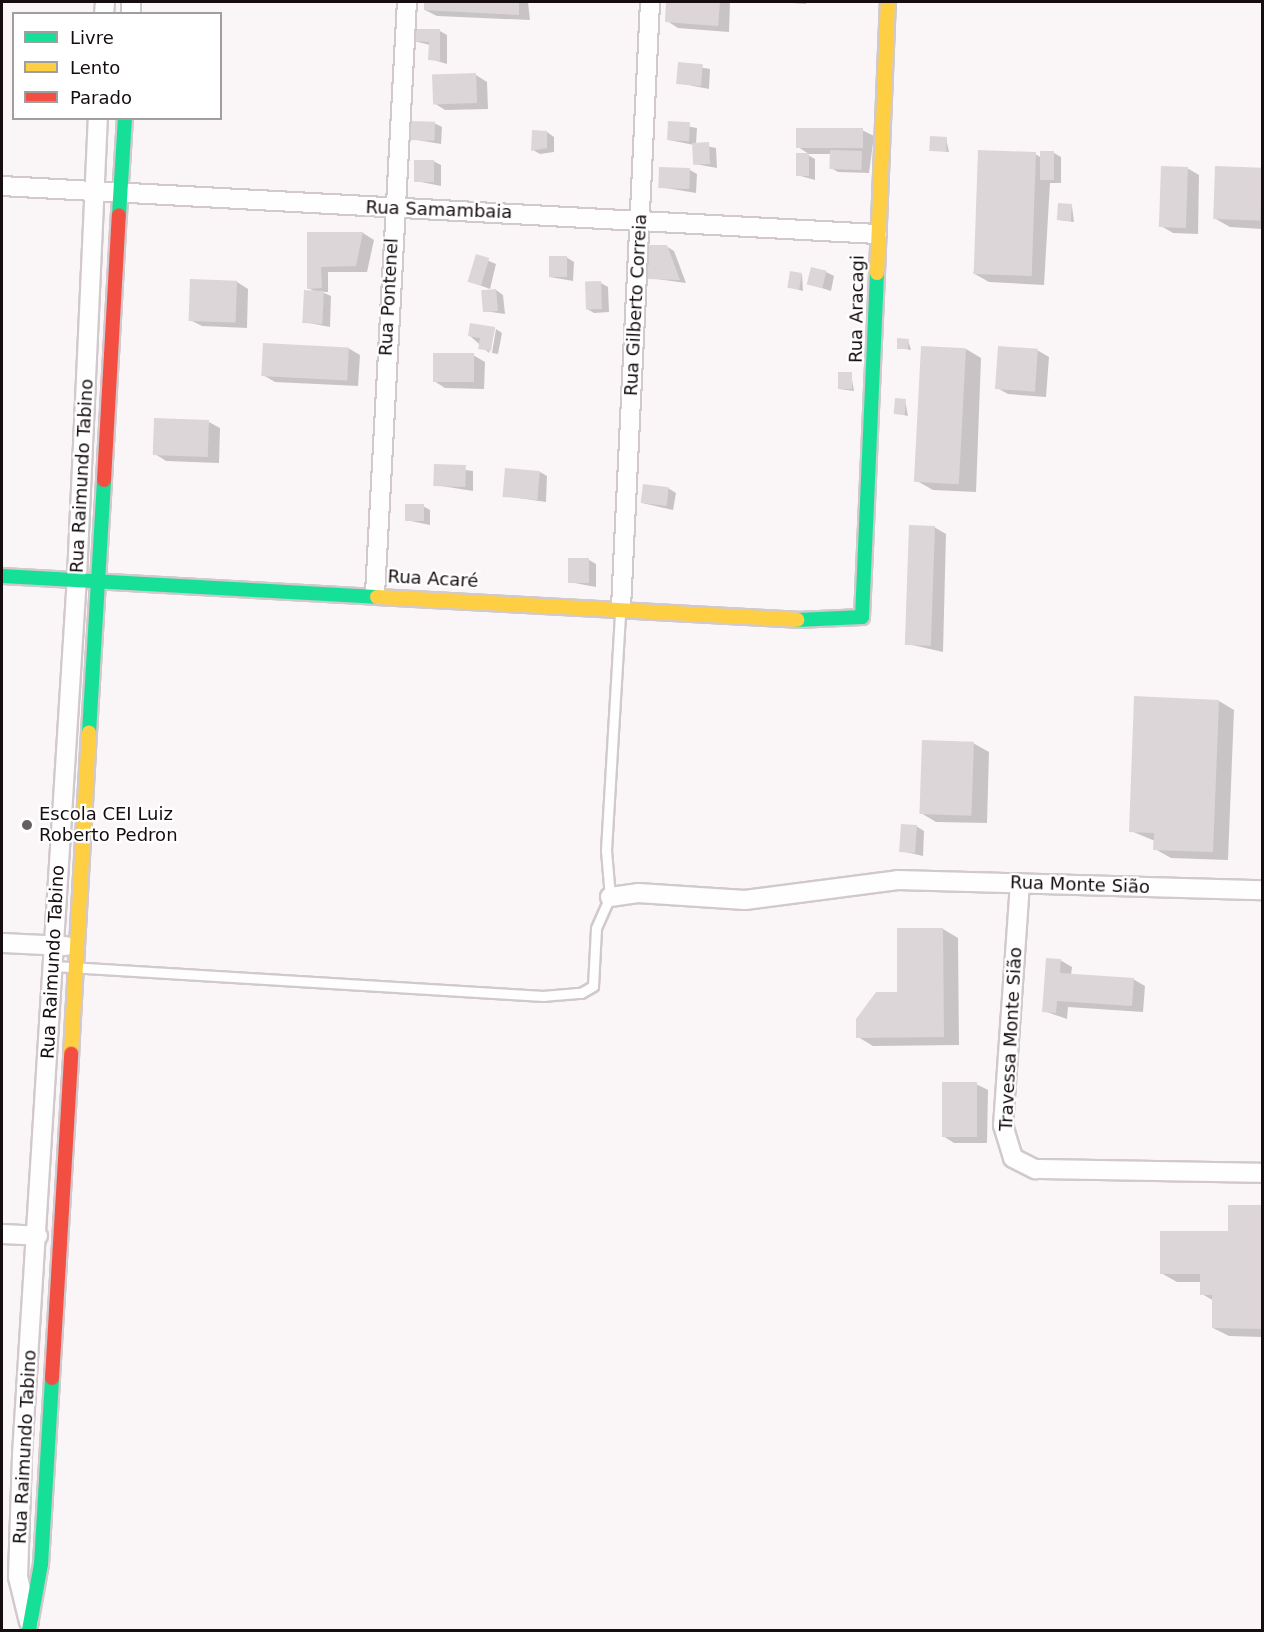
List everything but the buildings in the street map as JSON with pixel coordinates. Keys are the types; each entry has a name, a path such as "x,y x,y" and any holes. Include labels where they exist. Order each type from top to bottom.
{"street":[{"name":"Rua Pontenel","path":"375,594 394,209 407,2"},
{"name":"Rua Gilberto Correia","path":"621,608 650,2"},
{"name":"Rua Aracagi","path":"862,617 868,579 877,234 888,2"},
{"path":"98,123 125,122"},
{"name":"Rua Raimundo Tabino","path":"29,1627 41,1564 75,946 102,579 125,122"},
{"name":"Rua Raimundo Tabino","path":"29,1627 18,1577 77,577 98,123"},
{"name":"Rua Samambaia","path":"2,186 394,209 640,219 877,234"},
{"name":"Rua Acaré","path":"2,576 77,577 828,622 862,617"},
{"name":"Rua Monte Sião","path":"610,897 638,893 745,900 898,880 1263,890"},
{"name":"Travessa Monte Sião","path":"1020,883 1003,1125 1014,1158 1035,1169 1263,1173"},
{"path":"2,943 75,946"},
{"path":"2,1234 38,1236"}],"lane":[{"path":"53,966 543,996 581,993 598,976 596,928 610,897 606,850 621,608"}],"traffic: fast":[{"path":"119,215 125,120"},
{"path":"797,620 862,617 877,273"},
{"path":"89,733 104,480"},
{"path":"2,576 377,597"},
{"path":"29,1630 41,1564 52,1378"}],"traffic: slow":[{"path":"877,273 888,2"},
{"path":"377,597 797,620"},
{"path":"71,1054 89,733"}],"traffic: jam":[{"path":"104,480 119,215"},
{"path":"52,1378 71,1054"}],"place":[{"name":"Escola CEI Luiz Roberto Pedron","path":"27,825"}]}
